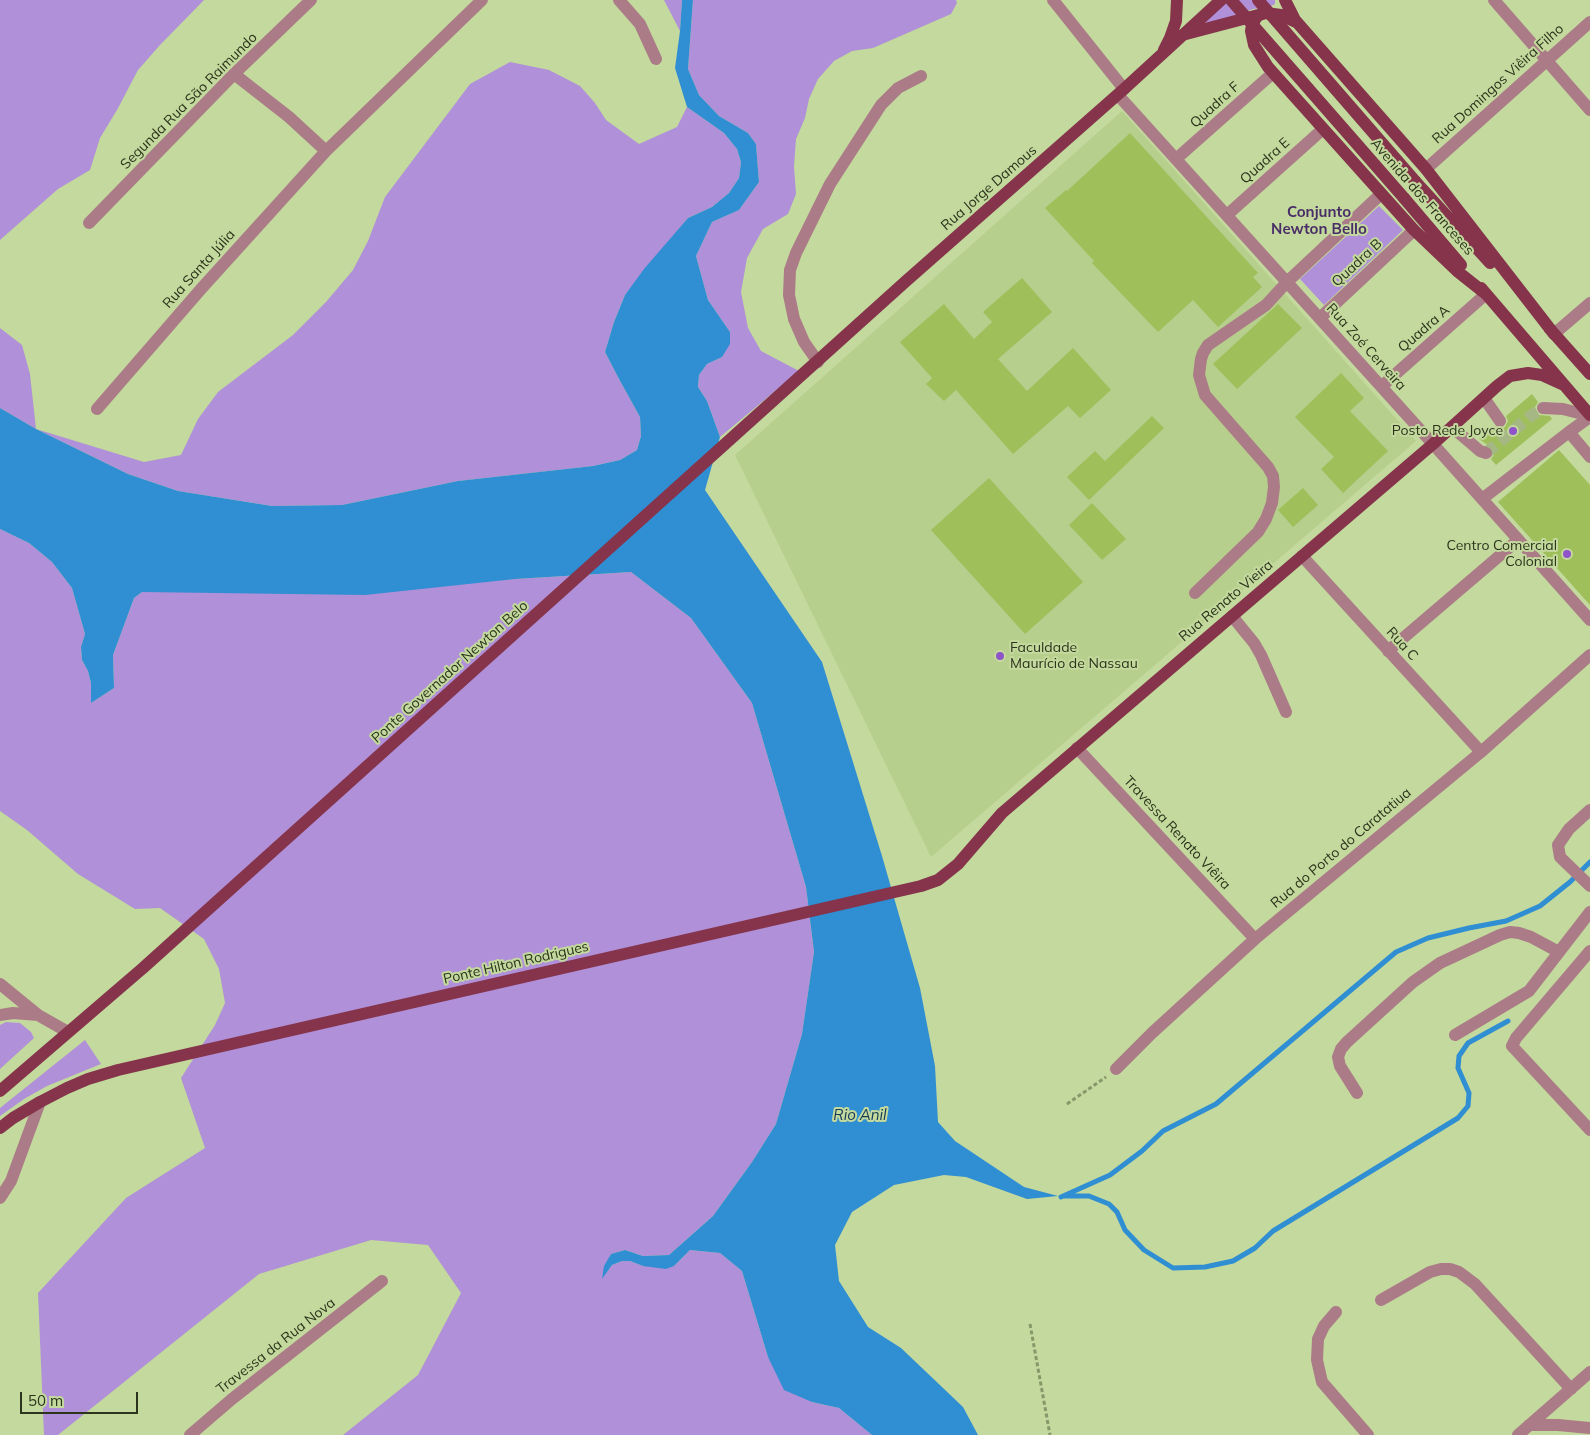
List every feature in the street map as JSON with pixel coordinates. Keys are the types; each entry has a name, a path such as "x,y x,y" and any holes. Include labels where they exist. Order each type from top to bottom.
{"main road":[{"path":"1159,58 1174,29 1177,0"},
{"name":"Rua Jorge Damous","path":"777,399 918,271 1159,58 1221,0"},
{"name":"Avenida dos Franceses","path":"1231,0 1404,198 1590,416"},
{"name":"Avenida dos Franceses","path":"1258,0 1415,181 1590,374"},
{"path":"1285,0 1291,14 1302,28 1426,169 1554,334"},
{"path":"1266,13 1256,18 1252,25 1252,34 1257,50 1273,73 1414,230 1457,271 1486,294"},
{"path":"1184,35 1266,13 1274,13 1286,17 1302,28"},
{"name":"Rua Renato Vieira","path":"921,886 938,880 958,864 1002,813 1510,376 1522,373 1542,376 1564,385"},
{"name":"Ponte Governador Newton Belo","path":"0,1091 142,968 777,399"},
{"name":"Ponte Hilton Rodrigues","path":"0,1128 40,1102 88,1079 118,1070 921,886"}],"street":[{"name":"Segunda Rua São Raimundo","path":"89,224 234,74 311,0"},
{"name":"Rua Santa Júlia","path":"97,409 200,289 326,151 482,0"},
{"path":"619,0 640,24 656,59"},
{"name":"Rua Zoé Cerveira","path":"1053,0 1121,92 1176,159 1382,386 1590,620"},
{"path":"1494,0 1590,110"},
{"name":"Rua Domingos Viêira Filho","path":"1426,169 1590,22"},
{"name":"Quadra F","path":"1176,159 1273,73"},
{"path":"234,74 288,117 326,151"},
{"path":"818,362 804,342 794,319 789,295 790,270 796,252 830,184 881,105 898,88 921,76"},
{"name":"Quadra E","path":"1227,215 1323,129"},
{"path":"1196,593 1258,532 1266,519 1272,503 1274,487 1273,476 1268,467 1205,394 1200,375 1201,359 1208,345 1266,304 1381,194"},
{"name":"Quadra B","path":"1320,318 1414,230"},
{"name":"Quadra A","path":"1382,386 1486,294"},
{"path":"1554,334 1590,303"},
{"path":"1484,398 1500,421"},
{"path":"1543,408 1563,409 1590,416"},
{"path":"1482,499 1590,416"},
{"path":"1452,427 1480,451 1486,453"},
{"path":"1569,432 1590,457"},
{"path":"1388,651 1518,540"},
{"name":"Rua C","path":"1302,556 1481,752"},
{"path":"1232,616 1254,643 1286,712"},
{"name":"Rua do Porto do Caratatiua","path":"1116,1069 1152,1033 1255,939 1481,752 1590,655"},
{"name":"Travessa Renato Viêira","path":"1077,748 1255,939"},
{"path":"1588,884 1560,857 1558,845 1569,829 1590,810"},
{"path":"1455,1036 1529,992 1590,912"},
{"path":"1356,1093 1340,1066 1338,1058 1341,1049 1426,972 1448,959 1510,932 1531,937 1559,952"},
{"path":"1590,951 1516,1038 1512,1046 1590,1130"},
{"path":"0,984 38,1015 68,1032"},
{"path":"0,1015 38,1015"},
{"path":"0,1198 11,1181 40,1102"},
{"path":"1382,1300 1430,1272 1441,1269 1459,1272 1476,1284 1571,1388"},
{"name":"Travessa da Rua Nova","path":"190,1435 232,1399 382,1281"},
{"path":"1336,1312 1324,1326 1318,1339 1317,1360 1322,1382 1368,1435"},
{"path":"1518,1435 1571,1388 1589,1375"},
{"path":"1529,1425 1558,1430 1590,1428"}],"path":[{"path":"1067,1104 1116,1069"},
{"path":"1030,1324 1050,1435"}],"shaded area":[{"path":"0,0 204,0 138,70 100,138 90,170 58,189 0,240"},
{"path":"664,0 682,0 680,31"},
{"path":"693,0 956,0 957,3 951,14 873,48 852,51 834,61 818,79 809,99 805,118 796,139 794,167 796,194 788,214 763,229 747,258 741,292 748,328 761,351 799,371 720,437 707,401 698,387 699,375 707,364 722,357 730,332 708,300 696,256 712,222 739,210 759,182 756,144 748,133 719,116 699,95 688,69"},
{"path":"1227,0 1275,0 1275,4 1269,7 1253,9 1208,25 1205,21"},
{"path":"510,62 549,70 580,86 595,103 606,120 639,144 677,127 687,107 724,133 737,149 741,162 739,178 729,193 712,207 688,218 625,295 614,322 605,352 640,417 641,436 637,450 620,460 593,466 458,481 342,505 272,506 178,491 128,474 36,429 144,462 181,455 198,419 218,392 293,335 326,302 353,270 368,241 385,197 470,84"},
{"name":"Faculdade Maurício de Nassau","path":"1122,111 1416,441 931,857 735,455"},
{"path":"1379,206 1403,230 1324,305 1300,279"},
{"path":"0,328 22,345 30,374 36,429 0,408"},
{"path":"0,529 29,543 52,562 72,588 85,634 81,647 82,660 88,671 91,683 91,703 114,688 113,655 134,598 142,592 515,579 631,572 691,618 752,703 806,887 814,952 802,1034 776,1124 752,1162 713,1216 669,1255 643,1256 625,1250 611,1254 602,1278 612,1265 622,1261 630,1261 643,1266 674,1266 690,1250 720,1253 742,1271 768,1357 812,1402 839,1408 872,1435 343,1435 418,1375 461,1293 428,1245 371,1240 259,1274 58,1435 44,1435 38,1293 126,1198 205,1148 181,1078 215,1025 225,1003 219,969 204,939 160,908 135,909 78,874 27,830 0,811"},
{"path":"6,1022 20,1023 31,1032 34,1038 0,1069 0,1025"},
{"path":"85,1040 101,1064 47,1086 0,1116 0,1108"}],"water":[{"name":"Rio Anil","path":"682,0 693,0 688,69 699,95 719,116 748,133 756,144 759,182 739,210 712,222 696,256 708,300 730,332 730,344 722,357 707,364 699,375 698,387 707,401 720,437 705,490 822,662 882,856 920,988 935,1066 938,1122 955,1141 1024,1187 1058,1196 1027,1199 966,1177 944,1175 894,1185 852,1212 835,1245 839,1281 868,1327 901,1348 963,1407 978,1435 872,1435 839,1408 812,1402 784,1390 768,1357 742,1271 720,1253 690,1250 674,1266 666,1269 622,1261 612,1265 602,1279 604,1266 611,1254 625,1250 643,1256 669,1255 713,1216 752,1162 776,1124 802,1034 814,952 806,887 752,703 691,618 631,572 515,579 365,595 142,592 134,598 113,655 114,688 91,703 91,683 88,671 82,660 81,647 85,634 72,588 52,562 29,543 0,529 0,408 36,429 128,474 178,491 272,506 342,505 458,481 593,466 620,460 637,450 641,436 640,417 605,352 614,322 625,295 644,269 688,218 712,207 729,193 739,178 741,162 737,149 724,133 687,107 675,68"}],"building":[{"path":"1130,133 1258,273 1253,277 1262,287 1218,327 1193,300 1158,332 1092,263 1094,261 1045,208 1067,191"},
{"path":"1022,278 1052,312 998,359 1027,391 1073,348 1111,390 1080,418 1068,406 1013,454 956,390 944,401 926,384 932,378 900,342 944,304 974,339 992,322 983,312"},
{"path":"1278,304 1302,328 1237,389 1213,364"},
{"path":"1341,373 1364,398 1350,411 1388,451 1343,493 1321,469 1334,457 1295,417"},
{"name":"Posto Rede Joyce","path":"1532,394 1538,402 1535,407 1536,412 1539,415 1550,416 1552,419 1496,465 1491,459 1494,455 1492,448 1479,439 1494,426 1500,429 1505,427 1508,421 1506,416"},
{"path":"1152,416 1164,428 1089,500 1067,477 1095,451 1105,461"},
{"name":"Centro Comercial Colonial","path":"1559,450 1590,485 1590,605 1498,502"},
{"path":"989,478 1083,582 1025,634 931,530"},
{"path":"1303,488 1318,505 1293,527 1278,510"},
{"path":"1092,503 1126,539 1102,560 1069,525"}],"waterway":[{"path":"1061,1197 1110,1175 1142,1151 1163,1131 1216,1104 1396,952 1428,938 1506,921 1540,906 1570,882 1590,862"},
{"path":"1065,1196 1089,1196 1109,1204 1117,1212 1125,1230 1144,1250 1173,1268 1205,1267 1233,1261 1255,1248 1273,1231 1458,1118 1468,1106 1469,1093 1458,1068 1459,1056 1468,1043 1508,1021"}],"tunnel":[{"path":"1486,453 1543,408"}],"place":[{"name":"Posto Rede Joyce","path":"1513,431"},
{"name":"Centro Comercial Colonial","path":"1567,554"},
{"name":"Faculdade Maurício de Nassau","path":"1000,656"}],"district":[{"name":"Conjunto Newton Bello","path":"1319,220"}]}
